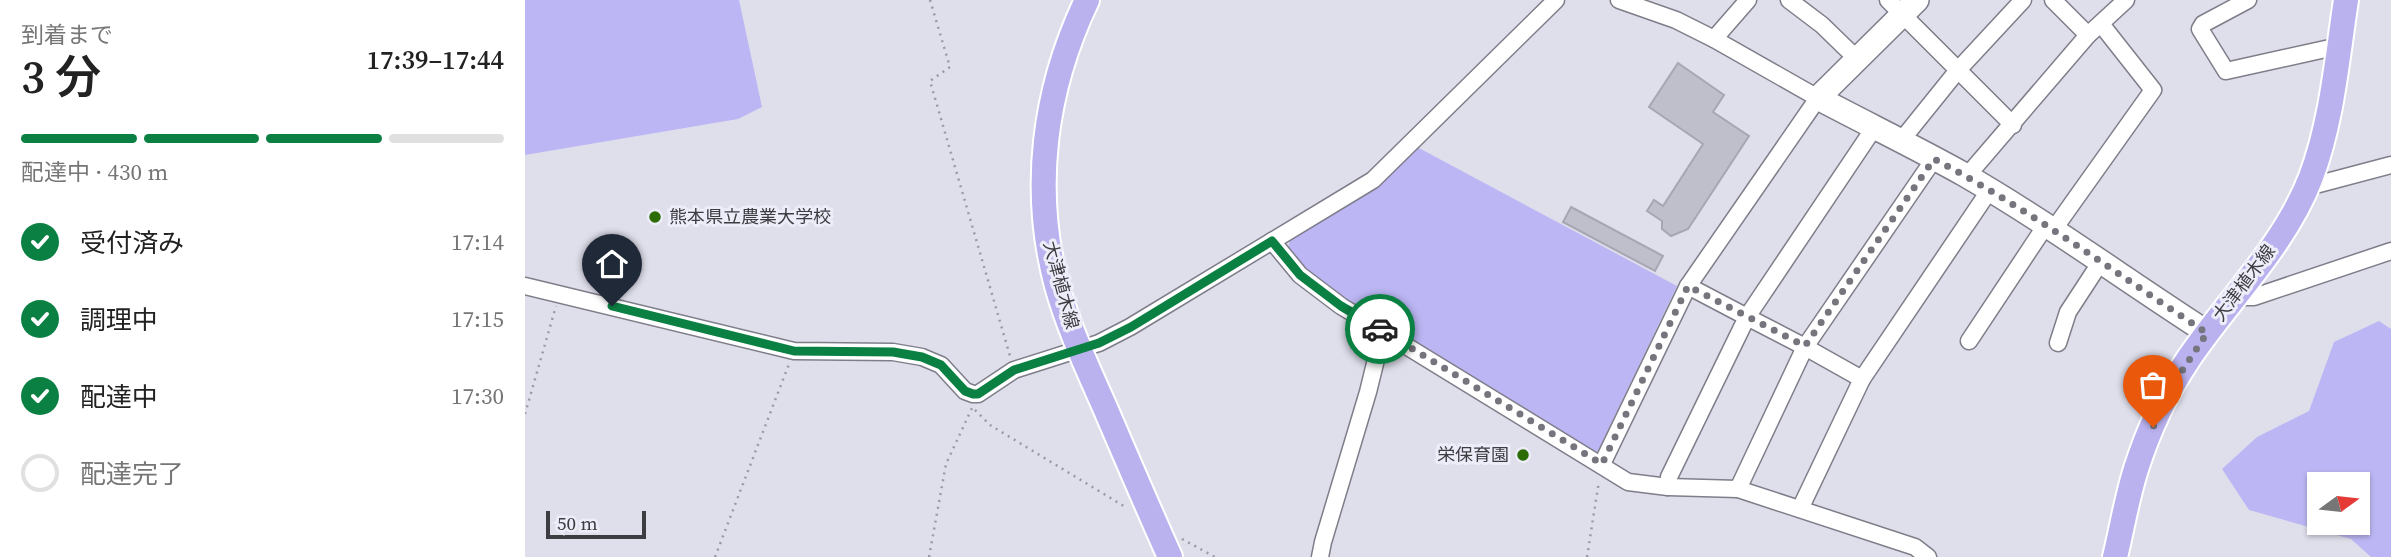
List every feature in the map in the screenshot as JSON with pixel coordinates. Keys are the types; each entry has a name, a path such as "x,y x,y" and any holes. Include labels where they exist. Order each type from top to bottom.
{"main road":[{"name":"大津植木線","path":"1087,0 1067,45 1057,77 1047,127 1043,188 1052,264 1079,349 1170,557"},
{"name":"大津植木線","path":"2115,557 2136,469 2172,386 2207,333 2289,223 2308,183 2322,142 2346,0"}],"street":[{"path":"525,286 794,351 893,352 922,357 941,365 965,391 978,394 1014,370 1079,349 1131,327 1373,180 1556,0"},
{"path":"1714,38 1748,0"},
{"path":"1789,0 1822,25 1857,59"},
{"path":"1900,142 1958,70 2024,0"},
{"path":"2053,0 2088,35"},
{"path":"1966,176 2013,125 2088,35 2126,0"},
{"path":"2248,0 2203,24 2200,29 2226,71 2339,46"},
{"path":"1627,1 1714,38 1818,98 1966,176 2050,227 2207,333"},
{"path":"1602,464 1688,286 1818,98 1857,59 1902,5 1958,70 2013,125"},
{"path":"1969,341 2153,90 2101,24"},
{"path":"1668,487 1669,477 1747,317 1874,128"},
{"path":"1738,489 1805,346 1934,159"},
{"path":"2308,183 2319,184 2391,165"},
{"path":"1800,509 1862,379 1989,191"},
{"path":"1272,241 1300,275 1341,306 1628,482 1668,487 1738,489 1915,547 1928,557"},
{"path":"2234,297 2254,297 2391,251"},
{"path":"2058,343 2068,312 2100,263"},
{"path":"1688,286 1805,346 1862,379"},
{"path":"1321,557 1383,331"}],"path":[{"path":"930,0 950,67 930,80 1014,370"},
{"path":"525,414 560,293"},
{"path":"715,557 794,351"},
{"path":"929,557 946,464 972,407 990,425 1132,511"},
{"path":"1587,557 1602,464"},
{"path":"1156,525 1215,557"}],"shaded area":[{"path":"525,0 739,0 762,107 738,119 525,155"},
{"path":"1417,147 1677,286 1598,451 1591,451 1343,299 1303,271 1288,248 1291,235"},
{"path":"2379,321 2391,329 2391,557 2371,557 2351,539 2340,536 2370,535 2370,472 2307,472 2307,526 2249,510 2222,469 2257,437 2309,411 2334,342"}],"building":[{"path":"1678,63 1724,95 1713,112 1749,136 1688,229 1671,236 1662,229 1662,221 1647,211 1654,200 1663,206 1703,144 1649,107"},
{"path":"1571,207 1663,256 1655,271 1563,222"}],"way so far":[{"path":"1380,329 1602,464 1688,286 1805,346 1934,159 2054,229 2100,263 2207,333 2172,386 2153,427"}],"place":[{"name":"熊本県立農業大学校","path":"655,217"},
{"name":"栄保育園","path":"1523,455"}],"route":[{"path":"612,306 794,351 893,352 922,357 941,365 965,391 978,394 1014,370 1099,343 1131,327 1272,241 1300,275 1341,306 1380,329"}]}
